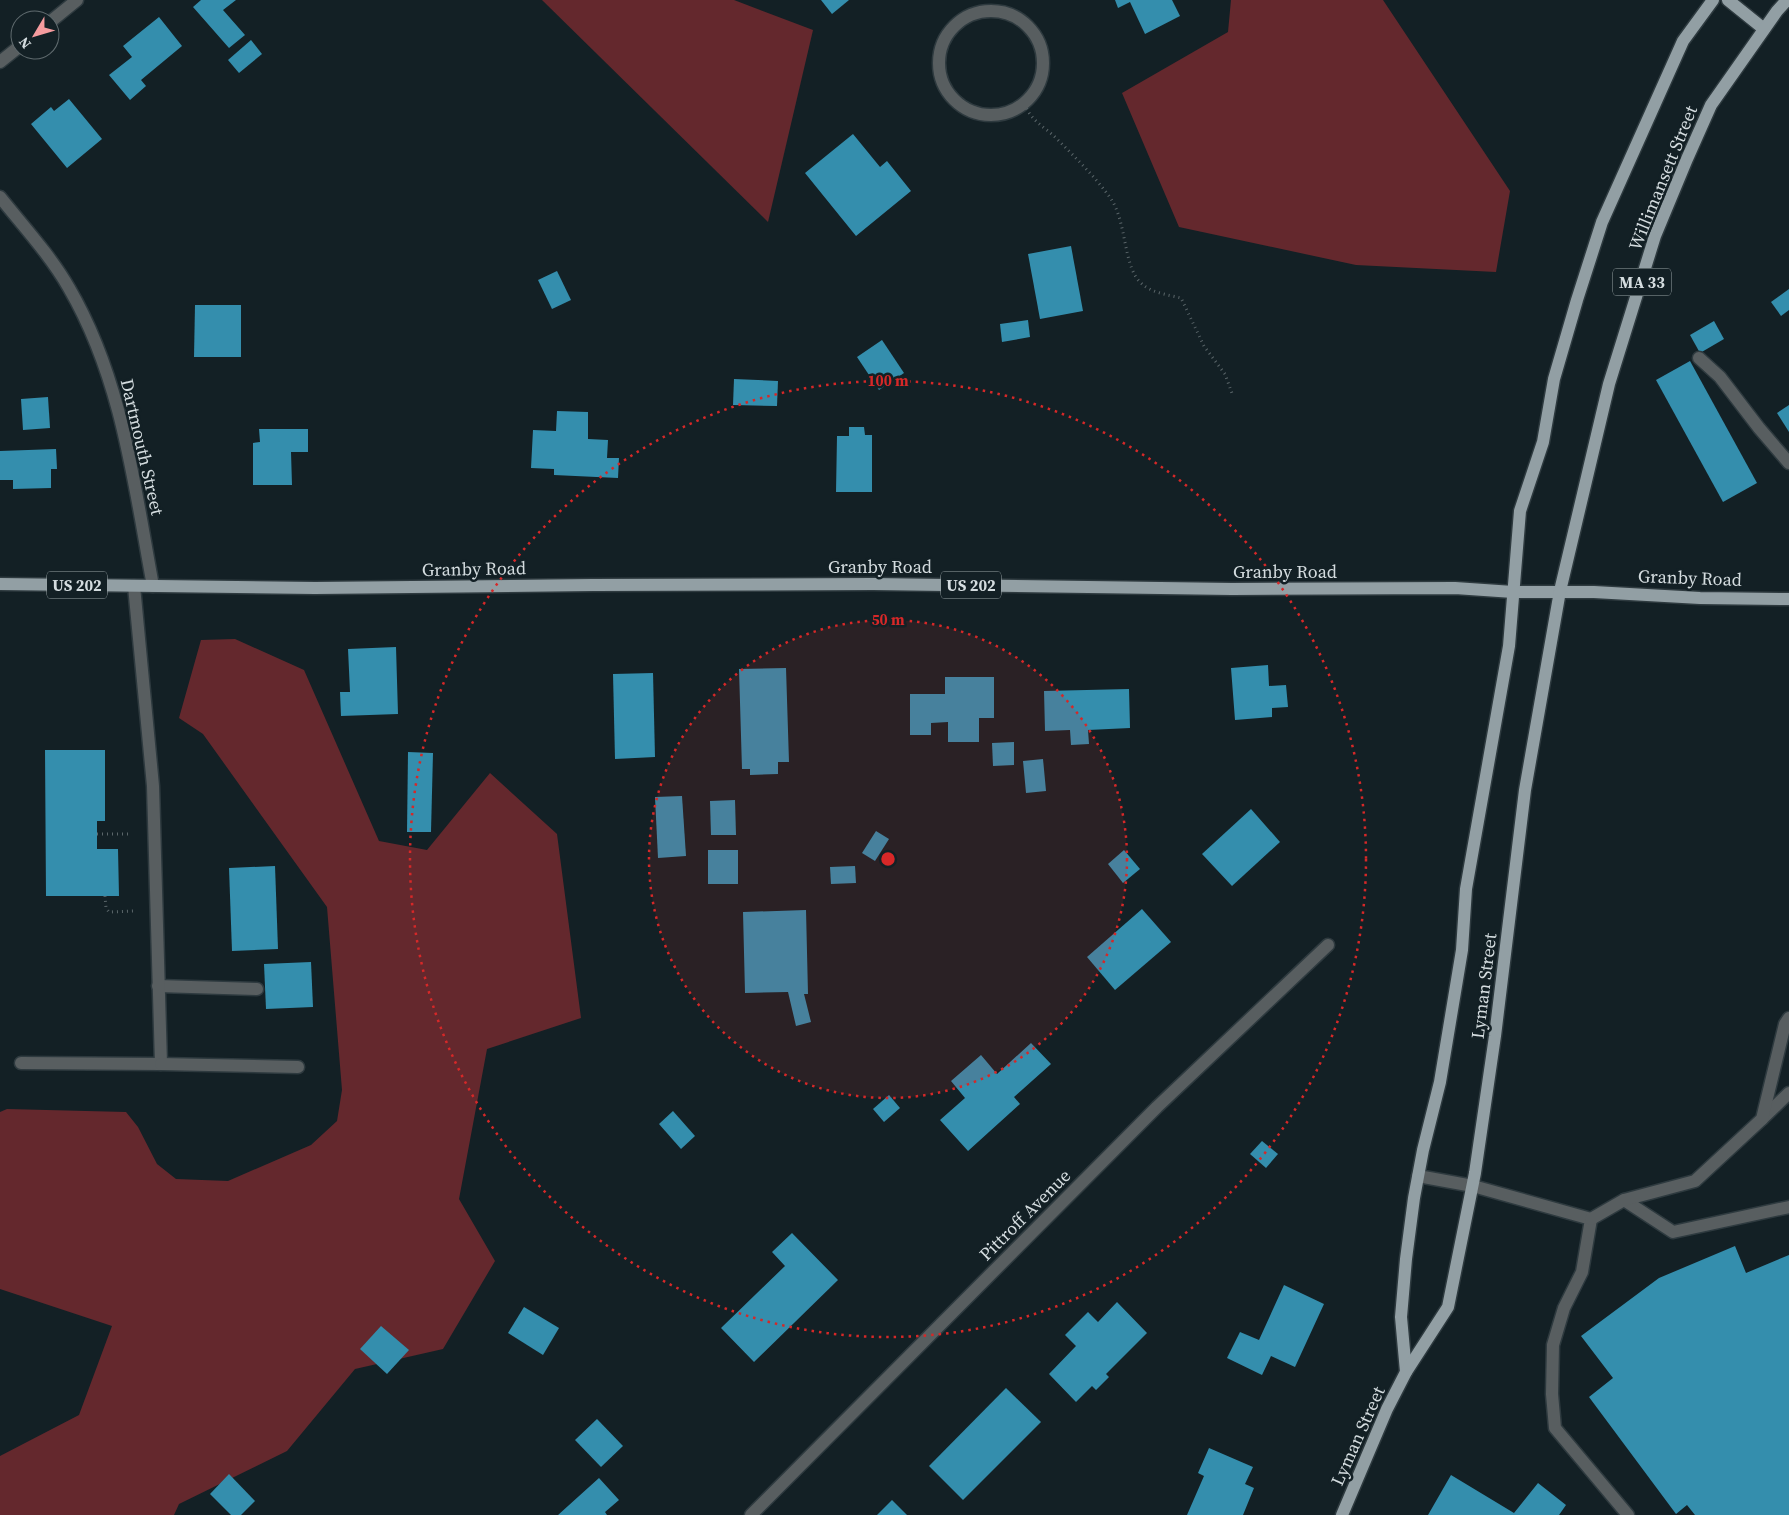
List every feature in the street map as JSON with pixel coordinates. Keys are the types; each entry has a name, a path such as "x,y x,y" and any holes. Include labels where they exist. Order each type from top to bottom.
{"main road":[{"name":"Willimansett Street","path":"1512,592 1520,511 1543,442 1554,378 1602,222 1683,42 1713,0"},
{"path":"1728,0 1764,29"},
{"name":"Willimansett Street","path":"1560,591 1609,384 1655,236 1711,104 1787,0"},
{"name":"Granby Road","path":"0,584 315,588 883,584 1232,589 1455,588 1512,592 1560,591 1700,598 1789,599"},
{"name":"Lyman Street","path":"1342,1515 1387,1409 1406,1372 1448,1307 1473,1186 1496,1036 1526,790 1560,591"},
{"name":"Lyman Street","path":"1406,1372 1402,1317 1406,1260 1418,1176 1442,1072 1462,950 1466,889 1509,646 1512,592"}],"street":[{"path":"60,14 77,0"},
{"path":"989,5 1025,22 1036,36 1042,52 1043,64 1038,86 1024,104 1002,114 991,115 978,114 956,102 942,81 939,68 942,43 948,32 957,23 968,16 980,12 989,5"},
{"path":"0,62 10,54"},
{"name":"Dartmouth Street","path":"0,197 49,257 69,287 92,330 122,423 133,470 153,586"},
{"path":"1699,358 1720,377 1789,463"},
{"path":"134,586 153,786 161,1064"},
{"name":"Pittroff Avenue","path":"751,1515 1150,1114 1328,945"},
{"path":"158,986 257,989"},
{"path":"1762,1119 1785,1024 1789,1018"},
{"path":"20,1063 298,1067"},
{"path":"1418,1176 1473,1186 1591,1219 1624,1200 1695,1182 1789,1093"},
{"path":"1624,1200 1673,1232 1789,1207"},
{"path":"1591,1219 1582,1272 1564,1308 1553,1345 1552,1394 1555,1428 1628,1515"}],"path":[{"path":"1024,104 1030,116 1056,138 1110,198 1122,224 1131,270 1142,284 1162,294 1181,298 1204,346 1225,374 1233,396"},
{"path":"97,834 154,833"},
{"path":"105,896 106,908 109,912 156,911"}],"shaded area":[{"path":"542,0 734,0 813,30 768,222"},
{"path":"1231,0 1383,0 1510,191 1496,272 1356,265 1179,227 1122,93 1228,32"},
{"path":"235,639 304,670 379,841 427,850 490,773 557,834 581,1018 487,1049 459,1199 495,1261 443,1349 355,1369 287,1451 179,1504 174,1515 0,1515 0,1456 79,1415 112,1326 0,1289 0,1112 7,1109 126,1112 138,1127 157,1164 176,1179 228,1181 311,1145 337,1121 342,1090 327,907 203,734 179,718 201,640"}],"building":[{"path":"201,0 236,0 223,10 245,35 229,48 193,7"},
{"path":"821,0 849,0 832,14"},
{"path":"1115,0 1172,0 1180,16 1145,34 1130,2 1118,8"},
{"path":"159,17 182,46 141,80 146,86 130,100 109,75 132,57 123,46"},
{"path":"251,40 262,54 239,73 228,60"},
{"path":"69,99 102,139 67,168 31,124 51,107 54,111"},
{"path":"853,134 880,167 887,161 911,191 856,236 805,173"},
{"path":"1071,246 1083,311 1040,319 1028,254"},
{"path":"557,271 571,300 552,309 538,280"},
{"path":"1789,289 1789,310 1781,316 1771,302"},
{"path":"195,305 241,305 241,357 194,357"},
{"path":"1028,320 1030,337 1002,342 1000,324"},
{"path":"1714,321 1724,339 1700,353 1690,335"},
{"path":"882,340 904,373 879,390 857,357"},
{"path":"1690,361 1757,483 1723,502 1656,380"},
{"path":"734,379 778,381 777,406 733,405"},
{"path":"48,397 50,428 23,430 21,399"},
{"path":"1789,405 1789,432 1777,413"},
{"path":"557,411 588,412 588,439 608,440 607,458 619,458 618,478 554,475 554,469 531,468 533,430 556,431"},
{"path":"849,427 864,427 865,435 872,435 872,492 836,492 837,436 849,436"},
{"path":"259,429 308,429 308,452 291,452 292,485 253,485 253,443 260,442"},
{"path":"56,449 57,469 51,469 51,488 13,489 13,480 0,480 0,451"},
{"path":"396,647 398,714 341,716 340,692 350,692 348,649"},
{"path":"1268,665 1269,686 1286,685 1288,707 1272,708 1272,717 1235,720 1231,668"},
{"path":"786,668 789,762 778,762 778,774 750,775 750,769 742,769 739,669"},
{"path":"653,673 655,757 615,759 613,674"},
{"path":"945,677 994,677 994,718 979,718 979,742 948,742 948,722 931,723 931,735 910,735 910,694 945,694"},
{"path":"1129,689 1130,728 1088,730 1089,744 1071,745 1070,730 1045,731 1044,691"},
{"path":"1014,742 1014,765 993,766 992,743"},
{"path":"45,750 105,750 105,821 97,821 97,849 118,849 119,896 46,896"},
{"path":"408,752 433,753 431,832 407,832"},
{"path":"1043,759 1046,791 1026,793 1023,761"},
{"path":"682,796 686,856 658,858 655,797"},
{"path":"735,800 736,835 711,835 710,801"},
{"path":"1251,809 1280,842 1232,886 1202,854"},
{"path":"876,831 889,839 875,861 862,853"},
{"path":"708,850 738,850 738,884 708,884"},
{"path":"1124,850 1140,869 1123,883 1108,864"},
{"path":"275,866 278,949 232,951 229,868"},
{"path":"855,866 856,883 831,884 830,867"},
{"path":"1142,909 1171,942 1115,990 1087,957"},
{"path":"806,910 808,994 804,994 811,1022 796,1026 788,992 745,993 743,912"},
{"path":"311,962 313,1007 266,1009 264,964"},
{"path":"1031,1043 1051,1064 1014,1097 1020,1104 968,1151 940,1120 965,1098 951,1081 981,1055 997,1074"},
{"path":"889,1095 900,1108 884,1122 873,1109"},
{"path":"673,1111 695,1136 681,1149 659,1124"},
{"path":"1262,1141 1278,1154 1266,1168 1250,1154"},
{"path":"792,1233 838,1280 754,1362 721,1328 785,1266 772,1252"},
{"path":"1735,1246 1746,1273 1789,1255 1789,1515 1695,1515 1687,1505 1676,1514 1589,1397 1613,1378 1581,1336 1659,1278"},
{"path":"1284,1285 1324,1304 1295,1367 1271,1356 1262,1375 1227,1358 1240,1332 1259,1340"},
{"path":"1117,1302 1147,1333 1106,1374 1109,1377 1096,1390 1092,1386 1076,1402 1049,1374 1076,1346 1065,1335 1088,1312 1098,1322"},
{"path":"524,1307 559,1328 543,1355 508,1333"},
{"path":"381,1326 409,1350 387,1374 360,1349"},
{"path":"1006,1388 1041,1422 963,1500 929,1466"},
{"path":"597,1419 623,1446 601,1467 575,1440"},
{"path":"1209,1448 1253,1467 1245,1484 1254,1488 1243,1515 1187,1515 1204,1476 1198,1473"},
{"path":"229,1474 255,1501 241,1515 231,1515 210,1494"},
{"path":"1451,1475 1514,1513 1538,1483 1566,1505 1559,1515 1428,1515"},
{"path":"599,1478 619,1500 605,1512 607,1515 558,1515"},
{"path":"892,1500 907,1515 877,1515"}]}
